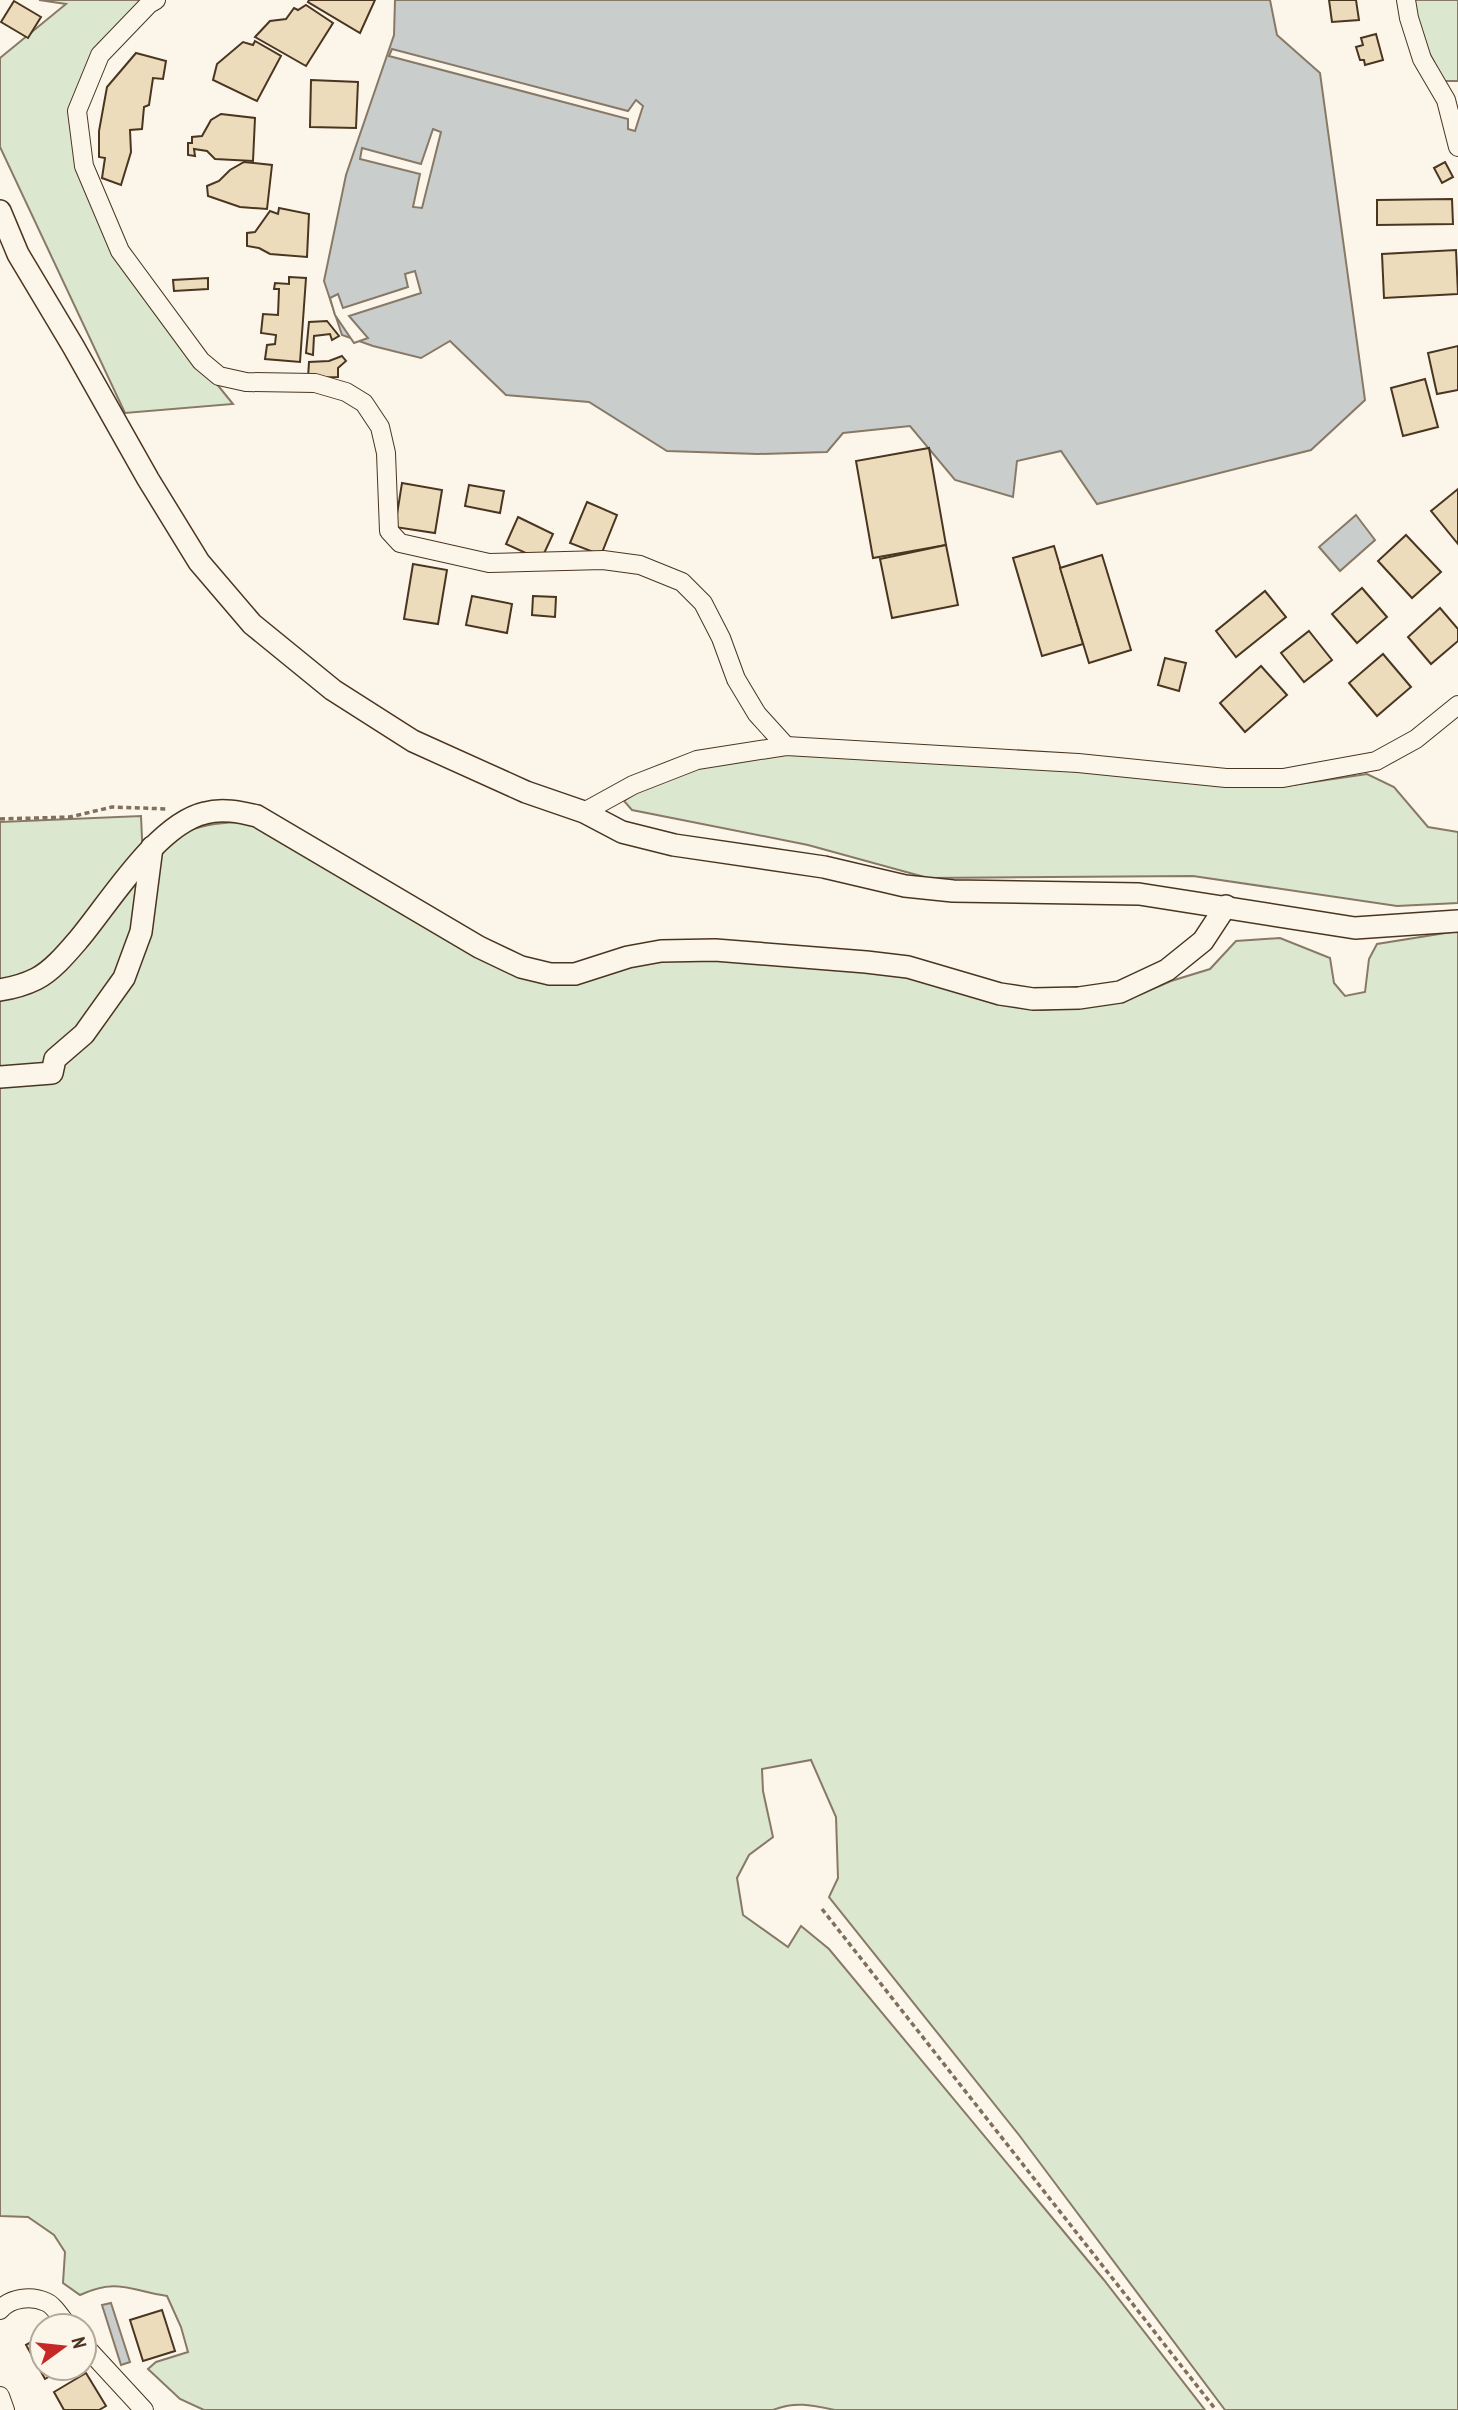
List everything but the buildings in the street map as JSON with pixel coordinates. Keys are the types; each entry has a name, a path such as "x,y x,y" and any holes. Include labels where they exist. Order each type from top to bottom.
{"street":[{"path":"156,0 100,55 77,111 84,166 120,251 201,360 219,376 246,382 315,383 346,392 364,403 380,427 386,453 389,531 400,543 489,563 603,560 640,565 682,582 702,603 721,638 736,679 757,714 786,746"},
{"path":"1406,0 1422,59 1446,100 1458,147"},
{"path":"0,211 18,254 148,480 199,562 252,624 333,690 413,741 526,792 584,812 622,832 674,845 824,867 905,886 953,891 1139,894 1355,928 1458,921"},
{"path":"584,812 633,785 697,760 786,746 1078,763 1226,778 1283,778 1376,761 1416,739 1458,705"},
{"path":"0,990 17,987 38,978 68,952 153,845 179,823 205,813 235,810 257,816 479,947 521,967 550,974 575,975 628,957 661,951 715,950 908,967 1000,994 1033,999 1079,998 1120,992 1167,970 1203,941 1226,906"},
{"path":"0,1077 52,1073 55,1059 84,1034 124,978 141,932 153,845"},
{"path":"0,2310 5,2304 27,2297 48,2302 56,2312"},
{"path":"98,2360 144,2410"},
{"path":"0,2396 5,2410"}],"path":[{"path":"0,819 70,817 111,807 205,813"},
{"path":"822,1909 1216,2410"}],"green space":[{"path":"39,0 146,0 98,44 80,130 113,256 233,404 125,413 0,147 0,58 66,4"},
{"path":"1412,0 1458,0 1458,81 1444,81 1415,26"},
{"path":"771,753 860,753 1279,787 1367,774 1394,787 1428,827 1458,832 1458,903 1397,906 1193,876 928,878 808,845 632,810 624,801 653,781 711,759"},
{"path":"141,816 145,904 158,856 174,838 209,825 246,822 530,976 669,954 907,972 989,1001 1042,1010 1102,1005 1141,994 1210,969 1236,941 1280,938 1330,958 1334,983 1345,996 1365,992 1369,959 1377,944 1458,931 1458,2410 1225,2410 1019,2135 829,1897 838,1878 836,1817 811,1760 762,1769 763,1791 773,1837 749,1855 737,1878 743,1915 788,1947 801,1926 829,1949 1104,2280 1205,2410 835,2410 796,2405 773,2410 204,2410 180,2399 148,2369 156,2362 188,2352 181,2327 167,2296 114,2286 80,2295 63,2283 65,2252 54,2235 28,2217 0,2216 0,822"}],"shaded area":[{"path":"395,0 1270,0 1277,35 1320,73 1365,400 1311,450 1097,504 1061,451 1017,461 1013,497 955,480 910,426 843,433 827,452 758,454 667,451 589,402 506,395 450,341 421,358 342,335 324,281 346,175 394,35"},
{"path":"1356,515 1375,540 1340,571 1319,547"},
{"path":"111,2303 130,2362 121,2365 102,2305"}],"pier":[{"path":"392,49 628,111 636,100 643,106 635,131 628,129 628,119 389,56"},
{"path":"433,129 441,132 422,208 413,207 420,174 360,159 362,148 421,164"},
{"path":"415,271 421,293 349,316 368,338 354,343 335,315 330,298 338,294 343,308 408,287 405,274"}]}
